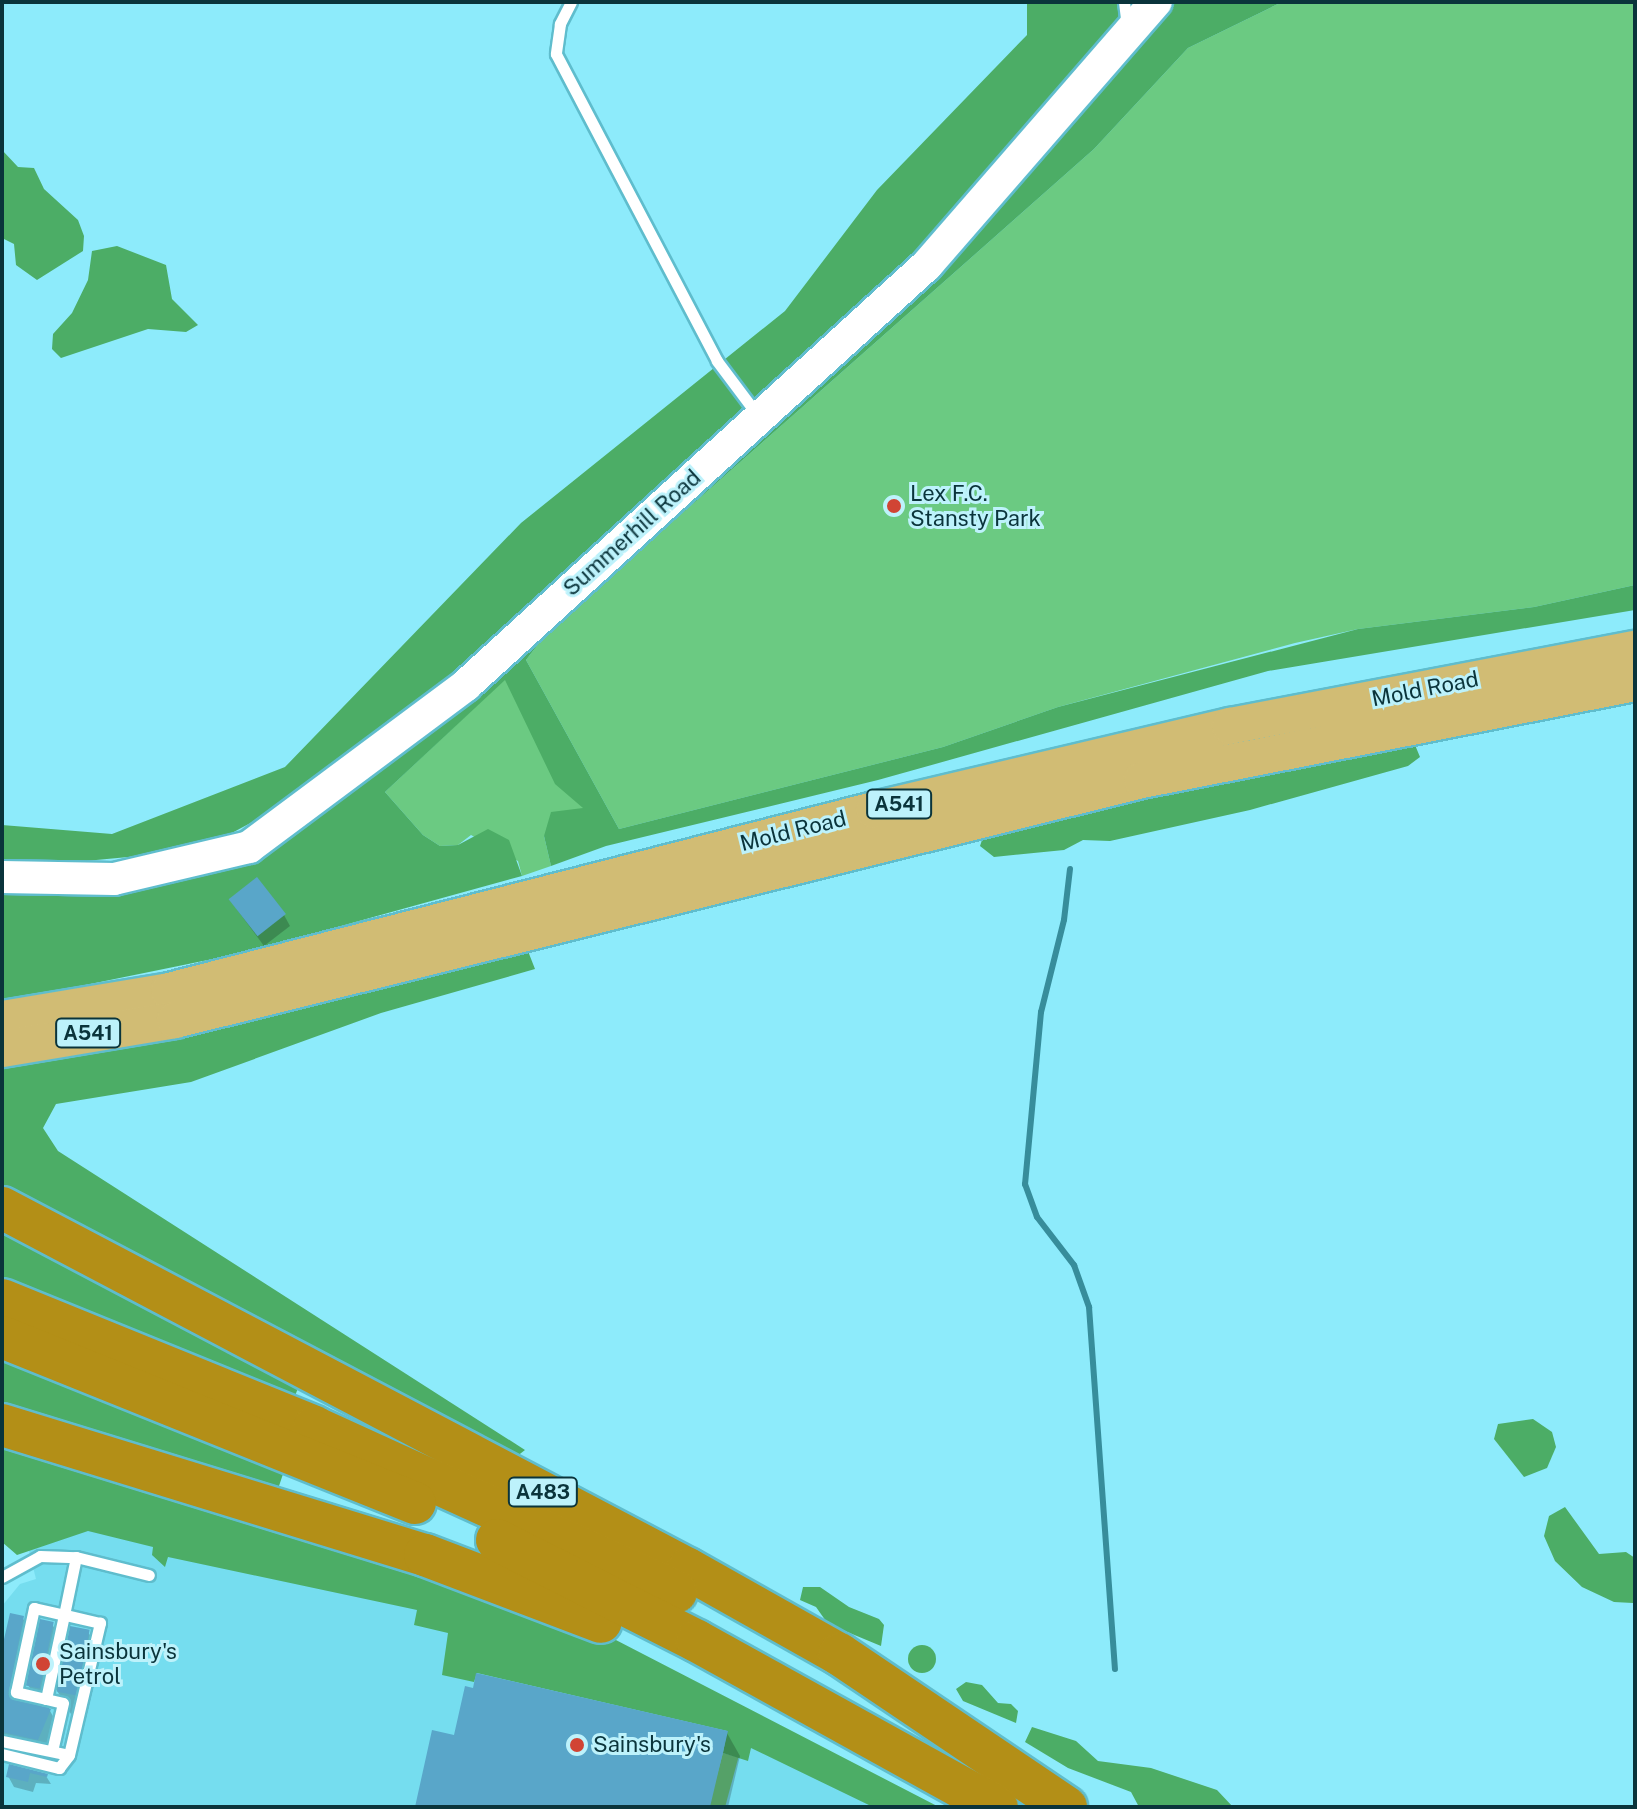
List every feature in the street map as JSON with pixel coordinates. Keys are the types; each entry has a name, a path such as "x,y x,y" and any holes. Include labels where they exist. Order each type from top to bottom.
{"highway":[{"name":"A483","path":"2,1208 160,1287 757,1607 957,1729 1066,1807"},
{"name":"A483","path":"2,1300 314,1427 762,1631 1056,1807"},
{"path":"2,1337 460,1521 710,1648 997,1807"},
{"path":"2,1425 425,1555 552,1600 711,1672 895,1773 970,1807"}],"main road":[{"name":"Mold Road","path":"2,1049 175,1020 664,881 1230,726 1635,649"},
{"name":"Mold Road","path":"2,1019 169,991 664,881 1142,780 1635,683"}],"street":[{"name":"Summerhill Road","path":"2,877 114,879 249,847 466,685 927,265 1156,2"}],"lane":[{"path":"571,2 560,24 556,54 674,285 717,361 759,418"},
{"path":"1124,2 1129,34"},
{"path":"2,1577 40,1556 76,1557 149,1575"},
{"path":"46,1699 76,1557"},
{"path":"2,1754 59,1768 69,1755 100,1623 34,1608 16,1692 63,1703 52,1751"},
{"path":"2,1741 69,1755"}],"shaded area":[{"path":"36,1476 550,1628 903,1807 2,1807 2,1606 20,1584 36,1579 26,1539"}],"green space":[{"path":"1027,2 1282,2 1188,48 1094,149 546,634 526,660 619,829 943,747 1058,707 1358,629 1534,607 1635,585 1635,610 1268,671 878,780 606,846 551,866 544,836 551,812 583,808 555,784 505,680 385,792 423,835 440,846 458,845 488,829 509,840 522,876 247,952 2,1002 2,887 189,873 295,799 230,834 139,856 64,863 2,861 2,825 112,834 285,767 521,523 785,311 877,190 1027,35"},
{"path":"1282,2 1635,2 1635,585 1534,607 1358,629 1295,643 1058,707 943,747 619,829 526,660 546,634 1094,149 1188,48"},
{"path":"2,150 18,167 34,168 44,189 78,220 84,236 83,251 37,280 16,265 14,244 2,238"},
{"path":"117,246 166,265 172,299 198,325 186,332 148,329 61,358 52,349 53,334 72,313 88,280 92,251"},
{"path":"505,679 584,808 544,836 551,866 522,876 518,861 471,835 458,845 440,846 423,835 385,792"},
{"path":"1415,745 1420,757 1408,766 1250,810 1110,841 1083,840 1064,850 994,857 980,846 983,837 1089,811"},
{"path":"526,946 535,969 381,1013 191,1082 56,1104 43,1128 58,1151 525,1450 516,1457 2,1191 2,1065 373,986 374,990"},
{"path":"2,1228 301,1380 292,1404 2,1283"},
{"path":"2,1361 283,1474 275,1498 2,1412"},
{"path":"1533,1419 1552,1432 1556,1447 1547,1468 1524,1477 1494,1439 1498,1424"},
{"path":"2,1437 552,1607 939,1807 873,1807 751,1748 748,1761 723,1753 727,1731 477,1673 474,1682 442,1675 448,1633 414,1625 417,1610 168,1557 165,1567 152,1555 153,1547 88,1531 17,1555 2,1542"},
{"path":"1565,1507 1599,1554 1626,1552 1635,1558 1633,1603 1614,1602 1582,1587 1555,1561 1544,1536 1549,1516"},
{"path":"803,1587 820,1587 849,1607 879,1619 884,1625 881,1646 828,1624 816,1607 800,1600"},
{"path":"922,1645 932,1649 936,1659 932,1669 922,1673 912,1669 908,1659 912,1649"},
{"path":"966,1682 982,1685 998,1703 1011,1704 1018,1711 1016,1723 963,1701 956,1689"},
{"path":"1032,1727 1076,1741 1098,1761 1151,1768 1217,1790 1233,1807 1139,1807 1131,1792 1068,1768 1025,1742"},
{"path":"723,1753 738,1757 725,1807 709,1807"}],"building":[{"path":"257,877 286,914 258,936 229,899"},
{"path":"10,1613 24,1616 8,1695 51,1709 38,1740 2,1732 2,1648"},
{"path":"40,1619 54,1622 40,1688 26,1686"},
{"path":"70,1626 90,1630 77,1696 57,1692"},
{"name":"Sainsbury's","path":"476,1673 728,1731 710,1807 415,1807 432,1730 454,1735 465,1686 473,1688"},
{"path":"9,1764 48,1774 47,1777 30,1773 28,1782 6,1777"}],"waterway":[{"path":"1070,869 1064,920 1041,1012 1025,1184 1037,1217 1074,1265 1089,1307 1115,1669"}],"place":[{"name":"Lex F.C. Stansty Park","path":"894,506"},
{"name":"Sainsbury's Petrol","path":"43,1664"},
{"name":"Sainsbury's","path":"577,1745"}]}
